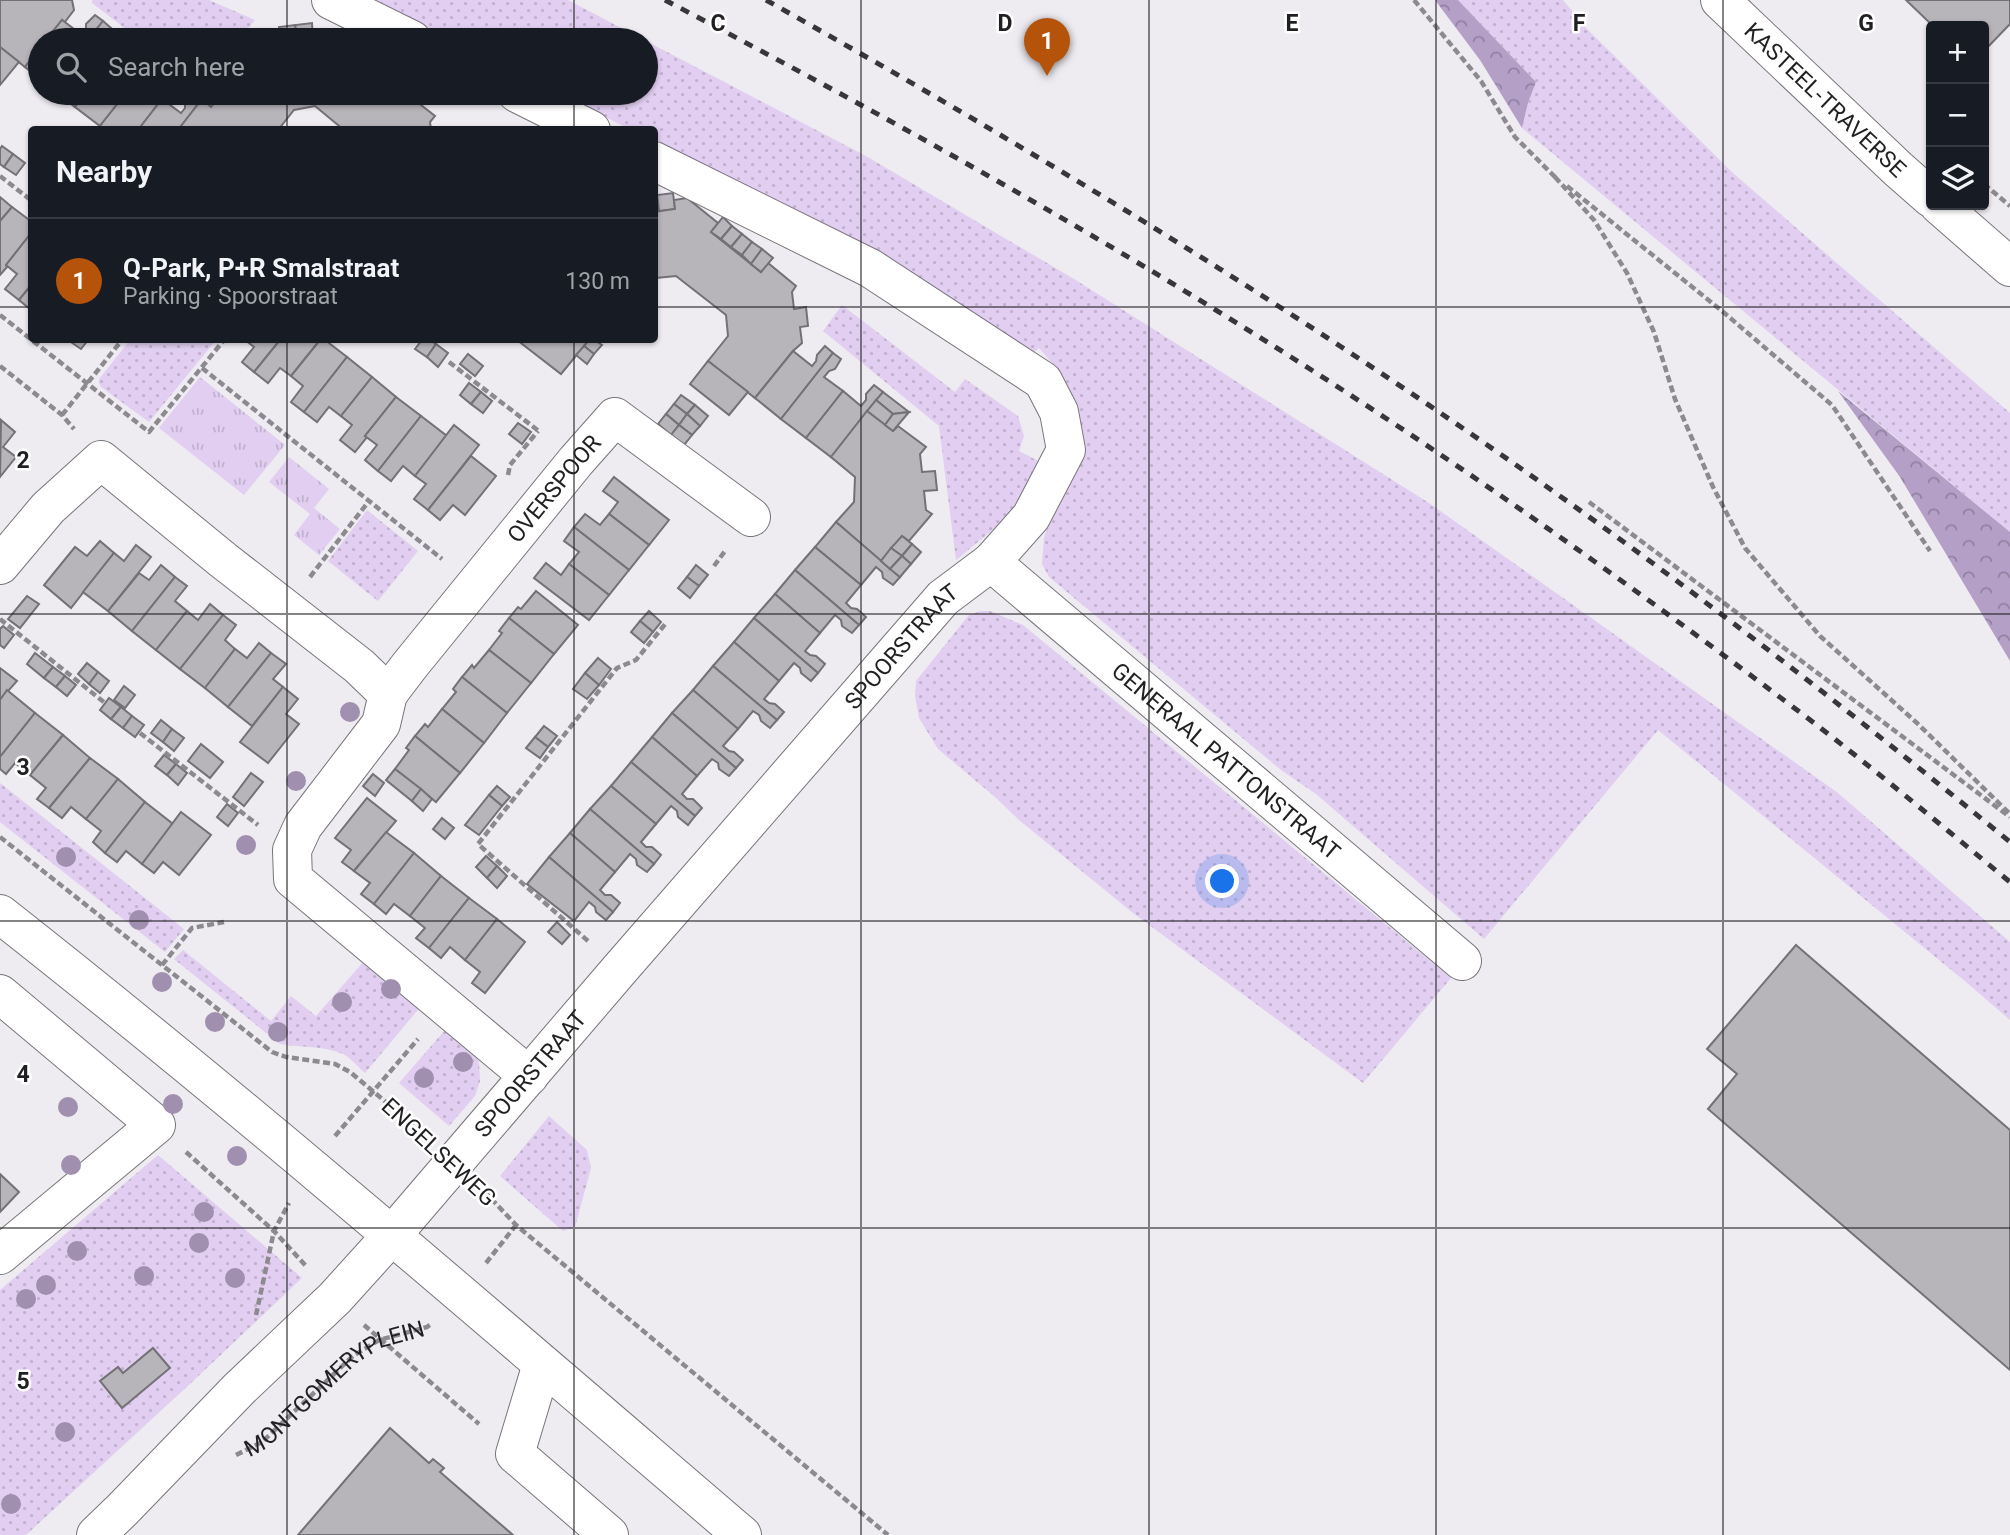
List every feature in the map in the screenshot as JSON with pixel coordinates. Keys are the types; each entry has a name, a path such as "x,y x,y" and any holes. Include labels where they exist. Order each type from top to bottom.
{"street":[{"path":"331,0 388,28"},
{"name":"KASTEEL-TRAVERSE","path":"1720,0 1926,194"},
{"path":"541,105 583,126"},
{"name":"SPOORSTRAAT","path":"392,1235 943,598 991,562 1031,517 1066,450 1059,412 1043,381 870,268 658,163"},
{"path":"1945,210 2010,267"},
{"name":"OVERSPOOR","path":"292,850 303,826 381,724 388,694 576,461 615,417 751,517"},
{"path":"0,565 48,508 101,460 359,666 388,694"},
{"name":"GENERAAL PATTONSTRAAT","path":"991,562 1462,961"},
{"path":"292,850 293,879 529,1076"},
{"path":"0,914 392,1235 742,1535"},
{"path":"0,994 156,1125 0,1255"},
{"name":"MONTGOMERYPLEIN","path":"96,1535 239,1389 335,1298 392,1235"},
{"path":"542,1364 515,1454 609,1535"}],"path":[{"path":"1414,0 1481,81 1515,137 1594,220 1627,273 1654,332 1675,399 1713,486 1745,548 1821,636 1917,723 2010,816"},
{"path":"0,176 28,198"},
{"path":"1555,177 1722,311 1832,404 1930,551"},
{"path":"1989,188 2010,206"},
{"path":"0,315 28,337"},
{"path":"36,343 149,432 222,343"},
{"path":"0,366 62,415 120,343"},
{"path":"449,362 576,461"},
{"path":"202,368 444,560"},
{"path":"285,608 369,501"},
{"path":"1589,502 2010,816"},
{"path":"0,619 105,703"},
{"path":"620,969 478,844 617,668 636,660 666,623"},
{"path":"140,733 292,850"},
{"name":"ENGELSEWEG","path":"0,837 272,1052 286,1057 335,1064 350,1072 455,1161 516,1226 888,1535"},
{"path":"162,965 192,928 224,922"},
{"path":"254,1323 274,1231 309,1166 446,1006"},
{"path":"156,1125 274,1231 335,1298 379,1340 515,1454"},
{"name":"MONTGOMERYPLEIN","path":"227,1459 262,1442 353,1356 379,1340 427,1327 461,1294 516,1226"}],"green space":[{"path":"92,0 209,0 255,20 248,28 124,28 92,3"},
{"path":"370,0 568,0 621,28 430,28"},
{"path":"1435,0 1458,0 1536,82 1522,128 1480,60"},
{"path":"1458,0 1563,0 1587,29 1734,174 2010,413 2010,532 1522,128 1536,82"},
{"path":"658,47 866,156 1074,279 1429,503 1838,793 2010,942 2010,1020 1658,730 1484,939 1316,794 1281,770 1049,577 1042,564 1044,538 1070,457 1076,420 1052,363 1039,348 1032,354 658,145 658,126 623,126 582,105 658,105"},
{"path":"842,305 955,392 965,379 1018,416 1024,436 1019,451 1046,465 1023,505 956,560 939,426 823,331"},
{"path":"128,343 214,343 149,422 101,387 99,379"},
{"path":"200,377 285,445 244,495 159,428"},
{"path":"1838,391 2010,532 2010,661 1900,477"},
{"path":"289,457 329,489 314,508 340,529 319,555 294,535 310,514 269,482"},
{"path":"367,510 418,551 378,601 328,561"},
{"path":"990,611 1023,625 1451,978 1363,1083 1133,913 1019,820 938,749 919,718 915,696 916,681 969,615"},
{"path":"0,783 184,929 165,952 0,822"},
{"path":"183,950 271,1021 291,996 316,1016 365,960 422,1005 365,1073 349,1058 335,1051 280,1044 174,959"},
{"path":"446,1029 470,1044 479,1062 480,1081 475,1096 449,1126 399,1083"},
{"path":"549,1116 587,1150 591,1168 575,1227 563,1231 500,1176"},
{"path":"158,1155 302,1278 26,1535 0,1535 0,1290"}],"building":[{"path":"0,0 72,0 74,10 65,22 62,20 56,28 28,28 28,63 25,67 0,47"},
{"path":"1906,0 2010,0 2010,24 1989,46 1989,21 1928,21"},
{"path":"95,15 103,21 97,28 86,28 86,24"},
{"path":"62,20 73,28 56,28"},
{"path":"103,21 111,28 97,28"},
{"path":"312,23 312,28 295,28 295,25"},
{"path":"295,25 295,28 279,28"},
{"path":"0,47 19,62 0,85"},
{"path":"77,105 117,105 100,126 75,107"},
{"path":"117,105 157,105 141,126 100,126"},
{"path":"157,105 170,105 181,113 185,105 197,105 181,126 141,126"},
{"path":"197,105 213,105 421,105 435,116 430,126 339,126 315,106 294,110 281,126 181,126"},
{"path":"2,146 13,154 4,167 0,164"},
{"path":"13,154 25,163 16,175 4,167"},
{"path":"673,193 675,209 659,211 658,195"},
{"path":"0,197 12,207 0,221"},
{"path":"687,198 718,223 711,232 761,272 768,263 796,286 792,292 794,309 806,307 808,326 800,327 802,343 755,398 708,361 728,336 726,315 676,276 658,278 658,211 675,209 674,200"},
{"path":"12,207 28,219 28,237 0,275 0,221"},
{"path":"723,217 732,226 721,239 711,232"},
{"path":"732,226 742,234 731,247 721,239"},
{"path":"742,234 752,242 742,255 731,247"},
{"path":"28,237 28,289 19,300 5,289 17,274 6,265"},
{"path":"752,242 762,249 751,264 742,255"},
{"path":"762,249 773,258 761,272 751,264"},
{"path":"28,289 28,308 19,300"},
{"path":"72,343 86,343 81,349"},
{"path":"249,343 278,343 254,372 242,362 254,347"},
{"path":"278,343 318,343 291,376 280,368 268,383 254,372"},
{"path":"318,343 329,343 347,357 304,412 291,402 303,386 291,376"},
{"path":"420,343 436,344 427,357 415,349"},
{"path":"521,343 587,343 561,374"},
{"path":"586,343 602,345 594,354 584,346"},
{"path":"436,344 448,353 438,367 427,357"},
{"path":"584,346 594,354 587,364 576,355"},
{"path":"825,346 833,353 781,419 755,398 793,351 812,366"},
{"path":"833,353 841,359 835,369 824,377 843,391 806,438 781,419"},
{"path":"468,354 483,366 475,376 460,364"},
{"path":"347,357 372,377 341,416 329,407 317,422 304,412"},
{"path":"708,361 748,392 729,415 690,384"},
{"path":"372,377 396,397 355,452 340,440 352,425 341,416"},
{"path":"469,383 481,392 471,404 460,395"},
{"path":"874,385 883,392 831,457 806,438 843,391 861,406"},
{"path":"481,392 492,401 483,413 471,404"},
{"path":"883,392 909,412 893,414 876,400"},
{"path":"681,395 695,405 687,414 674,404"},
{"path":"396,397 421,416 378,471 365,460 377,445 365,436"},
{"path":"876,400 893,414 885,425 867,411"},
{"path":"674,404 687,414 679,425 666,414"},
{"path":"695,405 708,416 700,426 687,414"},
{"path":"867,411 893,431 898,426 926,447 920,454 922,472 935,471 937,490 924,491 926,510 932,514 909,541 902,536 881,561 836,522 854,502 855,477 831,457"},
{"path":"909,412 893,431 885,425 893,414"},
{"path":"666,414 679,425 671,435 658,424"},
{"path":"687,414 700,426 692,435 679,425"},
{"path":"421,416 447,436 415,476 403,466 391,481 378,471"},
{"path":"1,420 15,432 3,447 16,457 0,477"},
{"path":"518,423 531,432 522,444 509,434"},
{"path":"454,425 479,445 428,510 414,499 426,484 415,476"},
{"path":"679,425 692,435 684,445 671,435"},
{"path":"471,456 496,476 465,515 453,505 440,520 428,510"},
{"path":"614,477 669,520 649,545 609,514 618,502 603,491"},
{"path":"585,514 600,525 609,514 649,545 629,570 574,527"},
{"path":"836,522 900,577 893,585 883,578 882,572 876,567 861,585 815,547"},
{"path":"574,527 629,570 609,595 569,564 579,552 564,541"},
{"path":"902,536 912,544 902,556 891,548"},
{"path":"100,541 114,553 71,608 44,585 75,547 87,556"},
{"path":"912,544 921,552 911,564 902,556"},
{"path":"136,545 151,557 108,611 83,592 114,553 124,561"},
{"path":"815,547 861,585 846,603 866,617 859,625 795,570"},
{"path":"891,548 902,556 890,569 881,561"},
{"path":"902,556 911,564 900,577 890,569"},
{"path":"546,563 561,575 569,564 609,595 589,620 534,578"},
{"path":"161,565 175,577 132,631 108,611 139,573 149,580"},
{"path":"696,565 708,575 699,586 687,577"},
{"path":"795,570 859,625 852,633 842,626 841,620 835,615 820,633 775,594"},
{"path":"175,577 187,586 175,601 187,611 156,650 132,631"},
{"path":"687,577 699,586 690,598 678,588"},
{"path":"536,591 578,625 554,654 509,618 518,607 521,609"},
{"path":"775,594 820,633 805,651 825,664 818,673 754,618"},
{"path":"27,596 39,604 20,628 8,619"},
{"path":"210,604 223,615 180,669 156,650 187,611 198,620"},
{"path":"649,611 661,622 653,632 640,621"},
{"path":"223,615 236,625 225,640 235,649 205,688 180,669"},
{"path":"509,618 554,654 531,683 489,650"},
{"path":"754,618 818,673 811,681 794,663 779,681 734,642"},
{"path":"640,621 653,632 644,643 631,632"},
{"path":"3,626 14,635 4,648 0,645 0,629"},
{"path":"734,642 779,681 764,699 784,712 777,720 713,666"},
{"path":"259,643 271,653 228,707 205,688 235,649 247,658"},
{"path":"489,650 531,683 507,713 462,677 472,665 474,668"},
{"path":"35,653 53,667 44,678 27,664"},
{"path":"271,653 286,664 273,679 283,687 252,726 228,707"},
{"path":"598,658 611,669 599,685 585,673"},
{"path":"87,663 98,672 89,684 78,674"},
{"path":"713,666 777,720 770,728 753,711 738,729 693,690"},
{"path":"53,667 65,676 56,687 44,678"},
{"path":"0,668 17,681 0,700"},
{"path":"98,672 109,681 100,693 89,684"},
{"path":"585,673 599,685 587,699 573,689"},
{"path":"65,676 76,685 67,696 56,687"},
{"path":"462,677 507,713 484,743 442,709 456,692 453,689"},
{"path":"124,686 135,695 125,708 114,700"},
{"path":"283,687 298,699 286,714 299,724 268,763 240,742"},
{"path":"7,690 35,713 0,757 0,700"},
{"path":"693,690 738,729 723,746 743,760 736,768 672,713"},
{"path":"109,698 121,707 111,719 100,710"},
{"path":"121,707 132,716 123,728 111,719"},
{"path":"442,709 484,743 460,773 415,736 425,724 428,727"},
{"path":"35,713 63,735 30,775 15,763 6,774 0,769 0,757"},
{"path":"672,713 736,768 729,776 719,769 718,763 712,759 697,776 652,737"},
{"path":"132,716 144,725 135,737 123,728"},
{"path":"161,720 172,729 163,742 151,733"},
{"path":"544,726 557,736 548,747 535,737"},
{"path":"172,729 184,738 174,751 163,742"},
{"path":"63,735 90,758 49,808 37,799 46,788 30,775"},
{"path":"415,736 460,773 436,802 395,769 409,750 406,748"},
{"path":"535,737 548,747 540,758 526,748"},
{"path":"652,737 697,776 682,794 687,799 693,799 702,808 695,816 631,762"},
{"path":"201,744 223,762 210,778 188,761"},
{"path":"164,755 176,764 167,775 155,766"},
{"path":"90,758 118,779 86,819 71,807 62,818 49,808"},
{"path":"631,762 695,816 688,825 678,817 677,811 671,806 656,824 611,786"},
{"path":"176,764 187,773 178,785 167,775"},
{"path":"395,769 421,789 412,801 386,780"},
{"path":"251,773 263,782 244,806 233,797"},
{"path":"373,774 384,783 375,796 363,786"},
{"path":"118,779 145,802 105,853 93,842 101,831 86,819"},
{"path":"497,786 510,797 502,806 489,795"},
{"path":"611,786 656,824 641,842 661,855 654,864 590,809"},
{"path":"421,789 432,799 423,811 412,801"},
{"path":"489,795 502,806 479,835 465,825"},
{"path":"367,798 396,821 354,871 342,862 351,850 335,838"},
{"path":"145,802 173,824 142,864 126,851 117,862 105,853"},
{"path":"227,804 238,813 228,826 217,817"},
{"path":"590,809 654,864 647,872 637,865 636,859 630,854 615,872 570,833"},
{"path":"181,812 211,835 179,875 163,862 154,873 142,864"},
{"path":"442,818 454,828 445,839 433,829"},
{"path":"386,832 414,853 374,904 361,894 370,883 354,871"},
{"path":"570,833 615,872 600,890 620,903 613,912 549,857"},
{"path":"414,853 441,876 410,916 394,904 386,914 374,904"},
{"path":"486,856 497,866 487,878 476,867"},
{"path":"549,857 613,912 606,920 589,902 574,921 527,884"},
{"path":"497,866 507,876 497,888 487,878"},
{"path":"441,876 469,898 429,948 416,938 425,928 410,916"},
{"path":"469,898 497,919 465,960 450,947 441,958 429,948"},
{"path":"497,919 525,942 485,993 472,983 480,972 465,960"},
{"path":"557,922 570,935 562,944 548,932"},
{"path":"1796,945 2010,1130 2010,1370 1708,1109 1737,1074 1707,1049"},
{"path":"0,1174 19,1192 0,1212"},
{"path":"153,1348 170,1368 122,1408 100,1381 118,1367 123,1373"},
{"path":"390,1428 429,1463 433,1459 444,1468 440,1472 513,1535 298,1535"}],"railway":[{"path":"665,0 903,128 1060,217 1215,309 1355,398 1544,526 1789,704 2010,882"},
{"path":"766,0 936,97 1189,249 1436,410 1728,619 2010,842"}],"place":[{"name":"Q-Park, P+R Smalstraat","path":"1047,76"}]}
